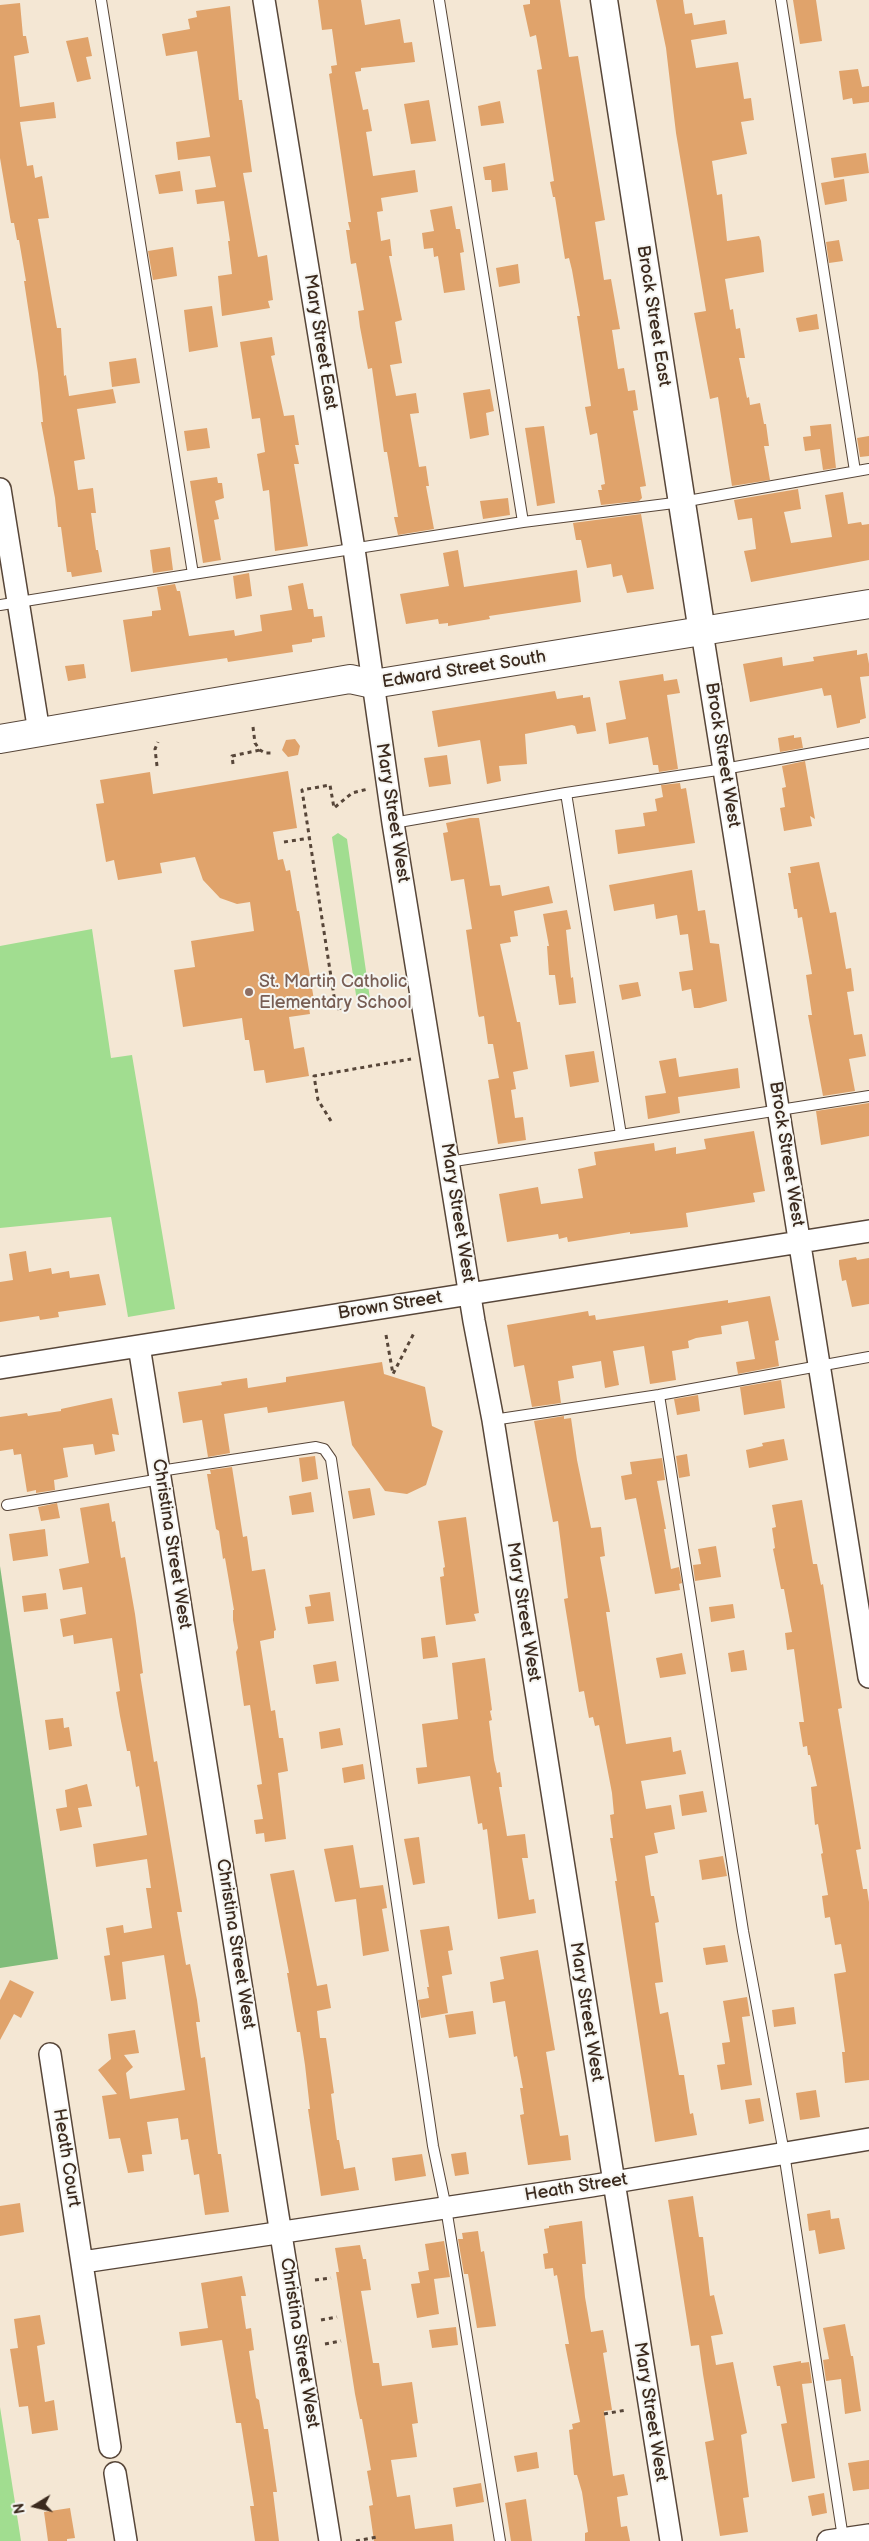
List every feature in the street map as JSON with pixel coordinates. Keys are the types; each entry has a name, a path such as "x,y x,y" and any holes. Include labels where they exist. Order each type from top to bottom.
{"main road":[{"name":"Edward Street South","path":"0,739 350,679 373,684 869,604"}],"street":[{"name":"Mary Street East","path":"264,0 354,549 373,684"},
{"name":"Brock Street East","path":"604,0 702,632"},
{"path":"0,489 9,604 39,732"},
{"name":"Brock Street West","path":"702,632 869,1677"},
{"name":"Mary Street West","path":"373,684 393,823 448,1162 493,1420 671,2541"},
{"name":"Brown Street","path":"0,1368 470,1292 869,1231"},
{"name":"Christina Street West","path":"139,1346 282,2231 330,2541"},
{"name":"Heath Court","path":"50,2054 110,2446"},
{"name":"Heath Street","path":"282,2231 613,2182 869,2139"},
{"path":"83,2262 282,2231"},
{"path":"115,2473 126,2541"},
{"path":"835,2540 869,2534"}],"lane":[{"path":"101,0 194,574"},
{"path":"439,0 523,522"},
{"path":"781,0 855,471"},
{"path":"9,604 523,522 682,502 869,469"},
{"path":"393,823 566,792 724,769 869,743"},
{"path":"566,792 621,1135"},
{"path":"448,1162 869,1096"},
{"path":"493,1420 659,1395 869,1357"},
{"path":"659,1395 743,1931 784,2153 835,2540"},
{"path":"7,1505 316,1447 324,1449 330,1459 433,2146 446,2208 500,2541"}],"path":[{"path":"253,727 255,743 260,750 265,753 274,753"},
{"path":"157,766 155,749 158,742"},
{"path":"233,764 232,756 260,750"},
{"path":"349,1007 336,1010 302,790 330,785 334,808 352,793 368,789"},
{"path":"284,842 310,838"},
{"path":"331,1121 318,1100 314,1076 411,1059"},
{"path":"386,1335 393,1374 414,1334"},
{"path":"315,2280 331,2278"},
{"path":"322,2320 337,2318"},
{"path":"325,2344 341,2341"},
{"path":"604,2414 626,2410"},
{"path":"356,2541 377,2537"}],"green space":[{"path":"338,833 347,839 370,999 367,1001 359,1000 356,995 332,837"},
{"path":"92,929 111,1058 132,1055 175,1309 128,1317 111,1217 0,1228 0,946"},
{"path":"0,1566 58,1959 0,1968"},
{"path":"0,2407 21,2541 0,2541"}],"building":[{"path":"318,0 361,0 365,25 400,19 404,43 412,42 415,62 361,68 361,71 355,72 363,110 368,109 372,131 366,132 373,176 415,170 418,192 381,198 383,211 377,212 381,241 390,239 392,256 389,256 402,320 395,322 402,363 390,365 396,396 416,393 419,413 410,414 419,467 426,466 429,486 426,486 434,529 398,535 394,517 398,517 387,452 384,452 372,368 368,369 360,327 358,311 364,310 356,263 351,264 346,230 350,230 348,222 351,222 329,74 332,73 331,66 337,65 332,29 322,30"},
{"path":"530,0 560,0 569,57 578,56 605,220 595,222 604,280 611,279 620,329 612,330 618,369 624,368 628,391 635,390 638,410 633,411 646,486 640,487 642,498 639,501 601,505 598,490 602,490 601,485 605,484 597,433 590,435 585,407 591,406 577,316 580,316 572,270 569,258 565,259 555,197 553,197 550,182 554,181 537,70 542,69 536,35 530,37 523,5 530,4"},
{"path":"656,0 683,0 685,14 692,13 694,25 725,20 727,34 691,40 696,68 738,62 744,99 751,98 754,120 741,122 747,154 712,161 717,195 722,194 727,241 759,236 761,241 764,272 725,279 730,310 733,309 736,329 740,328 745,358 739,358 747,398 749,397 750,405 760,403 764,424 766,424 769,446 764,446 770,480 732,486 718,397 710,399 694,313 706,311 676,133 666,48"},
{"path":"793,0 816,0 822,41 800,44"},
{"path":"20,3 23,36 26,36 29,53 14,56 20,107 54,102 56,118 20,122 27,166 33,165 35,178 42,176 49,218 38,219 57,328 61,328 64,376 66,375 69,396 113,389 116,403 77,409 85,459 74,461 78,490 93,488 96,513 91,513 96,550 98,550 102,572 72,577 71,572 67,572 61,527 58,527 55,498 41,422 43,422 38,373 24,281 26,281 19,240 17,240 14,223 11,223 0,158 0,5"},
{"path":"230,6 239,100 242,100 252,172 243,173 258,257 267,255 273,300 268,301 270,308 222,316 218,276 232,274 228,241 230,241 224,201 197,204 195,190 216,187 210,156 178,160 176,142 210,137 197,51 166,56 162,34 190,29 188,19 197,17 196,11"},
{"path":"88,37 92,56 86,57 91,79 77,82 66,41"},
{"path":"858,69 862,87 869,86 869,102 853,104 852,98 843,100 839,71"},
{"path":"429,100 436,141 411,144 404,104"},
{"path":"500,101 504,123 481,126 478,106"},
{"path":"866,153 869,173 834,178 831,158"},
{"path":"505,163 508,190 492,192 491,180 485,180 483,167"},
{"path":"180,171 183,191 159,194 155,175"},
{"path":"844,179 847,201 825,205 821,183"},
{"path":"452,206 456,229 460,229 464,252 460,253 465,290 444,293 438,256 434,257 433,248 424,249 422,233 434,231 430,210"},
{"path":"839,240 843,261 829,263 826,242"},
{"path":"173,247 177,276 153,280 148,251"},
{"path":"518,264 520,283 499,287 496,268"},
{"path":"212,306 218,347 189,352 184,310"},
{"path":"817,314 819,329 799,332 796,318"},
{"path":"272,337 275,355 271,356 284,416 294,415 299,445 295,445 299,464 294,464 308,546 275,551 269,490 263,491 257,454 265,452 260,418 252,419 240,342"},
{"path":"136,358 140,383 112,387 109,362"},
{"path":"490,389 494,411 486,413 489,435 470,439 463,393"},
{"path":"831,424 836,468 823,470 820,449 805,451 803,437 811,436 810,426"},
{"path":"544,426 555,503 537,506 525,428"},
{"path":"207,428 210,448 187,451 184,431"},
{"path":"869,436 869,456 860,457 857,438"},
{"path":"217,477 218,483 222,483 224,498 215,501 219,519 214,520 221,560 203,563 190,481"},
{"path":"798,489 801,509 784,512 791,543 832,537 825,495 843,492 848,524 861,522 862,525 869,524 869,560 751,582 744,551 756,549 752,518 738,520 734,500"},
{"path":"508,498 510,515 483,519 480,501"},
{"path":"641,514 654,589 627,593 622,575 613,577 611,564 587,568 581,540 576,540 573,523"},
{"path":"170,547 173,570 153,573 150,550"},
{"path":"458,550 464,587 577,570 581,602 489,616 490,619 448,626 448,623 439,624 438,619 406,624 400,594 449,586 443,553"},
{"path":"249,573 252,596 236,599 233,576"},
{"path":"303,583 308,609 313,609 314,617 322,616 325,637 312,639 312,642 292,645 293,652 228,662 227,658 131,672 123,620 152,616 152,611 161,610 157,587 175,584 177,591 180,591 189,636 234,630 235,636 262,631 260,615 292,610 288,586"},
{"path":"857,650 857,655 867,653 869,664 869,676 860,677 866,718 860,720 860,723 837,728 831,695 824,696 822,688 750,702 743,664 782,657 783,666 814,661 813,657"},
{"path":"84,664 86,678 68,681 65,666"},
{"path":"663,674 664,681 677,679 680,693 667,695 678,769 659,772 658,765 653,765 648,737 609,744 606,723 626,719 619,681"},
{"path":"555,691 557,699 583,695 583,698 590,697 596,731 577,734 575,726 572,725 525,734 527,764 499,766 501,781 487,784 480,740 438,747 432,711"},
{"path":"794,735 794,738 801,737 803,748 780,752 778,738"},
{"path":"295,739 300,746 298,755 288,757 282,750 286,740"},
{"path":"447,755 451,784 429,787 424,758"},
{"path":"805,761 815,819 810,816 812,826 784,831 780,808 785,807 782,788 786,787 782,766"},
{"path":"288,771 297,828 273,832 278,860 283,859 286,871 290,870 314,1000 308,1001 310,1014 289,1017 294,1049 304,1047 309,1076 266,1083 264,1070 254,1071 249,1040 245,1040 242,1018 183,1027 174,970 195,967 191,941 254,931 250,902 237,904 220,898 203,880 195,857 160,863 162,873 118,880 114,860 106,862 96,804 104,803 100,780 150,772 153,794"},
{"path":"680,783 681,789 686,788 695,843 618,854 615,830 645,826 643,813 657,811 655,799 663,797 661,785"},
{"path":"479,818 490,886 500,885 502,896 549,886 553,903 514,911 518,936 510,937 511,942 500,944 517,1022 520,1022 528,1069 513,1072 516,1089 511,1090 515,1118 523,1117 526,1140 498,1144 488,1080 499,1078 493,1044 488,1044 484,1016 479,1017 478,1014 466,930 472,929 464,879 451,881 443,833 448,832 446,823"},
{"path":"819,862 830,913 836,912 846,969 851,968 854,991 847,992 854,1035 862,1034 866,1056 849,1059 855,1091 823,1096 808,1015 812,1015 806,975 812,974 802,917 798,918 797,909 794,909 788,873 791,873 790,867"},
{"path":"692,870 698,911 705,910 710,943 719,944 727,1001 700,1008 694,1008 691,989 682,991 679,972 693,970 688,934 680,935 677,915 656,919 654,904 614,911 609,885"},
{"path":"567,910 571,929 566,930 571,978 573,977 576,1003 559,1005 555,975 549,975 547,946 549,946 543,914"},
{"path":"638,982 641,996 622,1000 619,985"},
{"path":"594,1051 599,1082 570,1087 565,1055"},
{"path":"676,1058 679,1077 738,1068 740,1088 678,1097 680,1113 648,1119 645,1096 666,1093 659,1061"},
{"path":"869,1103 869,1136 821,1145 816,1111"},
{"path":"754,1131 765,1191 753,1193 755,1202 686,1213 688,1227 630,1234 630,1232 568,1242 567,1237 559,1239 558,1234 507,1242 499,1194 538,1187 541,1204 583,1198 578,1169 596,1165 594,1152 654,1143 655,1151 676,1147 676,1154 706,1149 704,1139"},
{"path":"26,1251 29,1272 51,1268 52,1274 69,1271 70,1278 99,1274 106,1305 58,1312 59,1317 40,1320 39,1316 0,1322 0,1282 13,1280 9,1254"},
{"path":"856,1257 857,1260 869,1258 869,1304 852,1307 846,1280 842,1281 839,1260"},
{"path":"770,1296 779,1340 775,1341 779,1366 738,1374 736,1362 755,1359 748,1321 721,1326 722,1334 696,1338 688,1341 689,1348 672,1351 676,1380 650,1384 644,1346 613,1351 619,1385 605,1388 601,1361 572,1366 574,1378 558,1381 561,1403 532,1407 524,1365 514,1367 507,1325 588,1311 589,1316 595,1315 596,1320 728,1300 728,1303"},
{"path":"382,1362 384,1374 425,1387 432,1426 443,1431 426,1485 407,1494 385,1491 352,1445 344,1401 268,1413 267,1407 224,1414 230,1453 208,1457 202,1420 183,1423 178,1392 222,1385 221,1382 247,1378 248,1388 286,1382 286,1377"},
{"path":"781,1380 785,1408 744,1415 740,1387"},
{"path":"698,1395 700,1411 677,1415 674,1399"},
{"path":"112,1398 119,1435 112,1434 115,1451 95,1455 93,1444 63,1448 68,1477 54,1480 55,1490 36,1493 36,1490 27,1492 21,1454 14,1455 13,1449 0,1451 0,1417 27,1413 28,1416 61,1411 61,1409"},
{"path":"564,1416 564,1419 571,1418 577,1460 591,1528 601,1527 605,1556 600,1557 610,1612 606,1612 626,1744 671,1737 673,1752 681,1750 686,1774 641,1781 646,1809 671,1805 675,1829 654,1833 658,1853 645,1856 651,1896 654,1896 659,1922 655,1923 663,1982 655,1983 660,2014 668,2012 679,2075 684,2075 690,2114 693,2113 697,2135 655,2142 615,1881 617,1881 610,1838 613,1838 610,1815 614,1814 612,1793 599,1725 595,1726 593,1717 589,1718 584,1691 579,1692 564,1599 568,1598 558,1521 553,1522 534,1421"},
{"path":"784,1439 788,1460 749,1468 746,1450 763,1446 762,1443"},
{"path":"687,1454 690,1476 679,1478 676,1456"},
{"path":"315,1456 318,1479 302,1482 299,1458"},
{"path":"662,1458 665,1480 657,1481 666,1529 664,1529 671,1569 679,1567 682,1583 679,1584 680,1590 655,1594 636,1498 625,1500 621,1476 632,1474 630,1462"},
{"path":"232,1467 243,1537 247,1536 252,1571 265,1569 276,1630 274,1631 274,1638 260,1641 271,1711 275,1710 279,1738 283,1738 288,1771 278,1773 286,1839 265,1842 264,1833 256,1834 254,1820 263,1819 257,1785 262,1784 250,1705 244,1706 236,1652 238,1648 233,1620 234,1610 219,1531 216,1529 207,1474 211,1474 210,1470"},
{"path":"370,1488 375,1515 353,1519 348,1491"},
{"path":"311,1492 314,1512 292,1515 289,1496"},
{"path":"802,1500 813,1564 817,1564 821,1585 823,1584 842,1708 838,1709 861,1849 856,1850 863,1889 867,1889 869,1902 869,2080 845,2083 842,2052 845,2052 834,1974 846,1972 841,1944 835,1945 830,1917 825,1918 822,1896 828,1895 818,1824 815,1825 811,1787 817,1786 807,1746 803,1747 799,1722 804,1722 794,1649 787,1650 785,1633 792,1632 784,1589 781,1589 773,1549 775,1548 772,1528 776,1527 772,1505"},
{"path":"57,1503 60,1518 41,1521 38,1507"},
{"path":"109,1503 112,1522 115,1521 121,1558 125,1557 135,1614 143,1673 140,1674 154,1762 157,1761 182,1912 177,1912 186,1965 190,1964 197,2000 200,2022 196,2022 201,2058 205,2057 218,2154 221,2154 229,2212 205,2215 199,2174 194,2175 188,2139 181,2140 178,2118 147,2122 152,2154 142,2155 144,2171 128,2173 120,2138 109,2139 102,2096 117,2094 98,2070 111,2059 108,2034 135,2030 139,2053 124,2055 133,2067 126,2073 130,2099 185,2090 164,1955 122,1962 126,1999 111,2001 104,1956 110,1955 106,1928 123,1925 124,1933 152,1928 146,1888 151,1888 147,1859 96,1867 93,1844 147,1835 139,1786 136,1787 130,1751 127,1751 120,1716 116,1692 120,1691 112,1638 74,1644 73,1635 63,1637 60,1619 86,1614 82,1587 63,1590 59,1569 89,1563 80,1508"},
{"path":"466,1517 479,1613 474,1614 476,1621 446,1625 440,1577 444,1576 443,1568 445,1567 438,1521"},
{"path":"45,1529 48,1556 13,1561 9,1534"},
{"path":"716,1546 721,1577 695,1581 693,1565 701,1564 698,1549"},
{"path":"330,1592 334,1621 308,1624 305,1607 311,1606 309,1595"},
{"path":"46,1593 48,1609 24,1612 22,1596"},
{"path":"733,1604 735,1618 711,1622 709,1607"},
{"path":"435,1636 438,1657 423,1659 421,1638"},
{"path":"744,1650 747,1670 731,1672 728,1653"},
{"path":"682,1653 686,1674 660,1678 656,1658"},
{"path":"485,1658 492,1710 490,1711 492,1720 489,1721 494,1760 497,1773 500,1772 502,1787 499,1787 507,1836 525,1834 528,1858 522,1858 529,1900 534,1899 536,1913 498,1919 487,1829 483,1830 482,1823 478,1824 470,1776 418,1784 416,1768 427,1767 422,1724 458,1719 452,1663"},
{"path":"336,1661 339,1681 316,1684 313,1665"},
{"path":"63,1718 64,1728 69,1727 72,1746 49,1750 45,1720"},
{"path":"340,1728 343,1745 321,1749 319,1732"},
{"path":"363,1764 365,1779 344,1783 342,1768"},
{"path":"87,1784 92,1806 78,1808 82,1827 60,1831 56,1809 67,1807 65,1790"},
{"path":"703,1791 707,1812 682,1816 679,1795"},
{"path":"419,1837 425,1883 413,1885 404,1839"},
{"path":"353,1845 360,1888 383,1885 387,1908 382,1909 389,1951 363,1956 356,1899 335,1902 324,1849"},
{"path":"723,1856 727,1876 702,1880 699,1860"},
{"path":"294,1870 317,1986 327,1984 331,2008 317,2011 320,2038 326,2038 334,2093 331,2094 337,2140 339,2140 344,2169 355,2167 359,2190 321,2196 308,2109 310,2109 300,2032 297,2032 287,1973 289,1973 270,1874"},
{"path":"449,1926 453,1950 448,1951 452,1974 442,1976 448,2013 421,2018 418,2000 429,1998 427,1987 429,1987 420,1930"},
{"path":"725,1945 728,1962 706,1965 703,1948"},
{"path":"538,1950 555,2050 546,2052 560,2136 568,2135 571,2160 528,2165 520,2115 524,2114 520,2088 523,2088 517,2056 514,2057 505,2001 493,2003 490,1982 504,1979 500,1957"},
{"path":"10,1980 34,1992 21,2018 14,2014 0,2040 0,2000"},
{"path":"747,1997 750,2016 742,2017 752,2085 721,2090 717,2065 725,2064 722,2043 730,2042 723,2001"},
{"path":"794,2007 796,2024 774,2027 772,2010"},
{"path":"473,2011 476,2034 449,2038 445,2015"},
{"path":"816,2090 820,2117 800,2120 796,2093"},
{"path":"760,2098 764,2121 749,2124 745,2100"},
{"path":"466,2152 469,2174 455,2176 451,2154"},
{"path":"422,2154 426,2176 395,2181 392,2158"},
{"path":"693,2196 699,2237 703,2237 710,2296 714,2295 723,2334 711,2336 716,2365 733,2362 747,2433 741,2435 749,2497 743,2498 748,2532 720,2536 705,2442 714,2440 699,2345 691,2346 668,2200"},
{"path":"20,2203 24,2232 0,2236 0,2206"},
{"path":"830,2210 831,2219 839,2218 845,2249 819,2254 815,2230 809,2231 807,2214"},
{"path":"582,2221 586,2264 582,2264 585,2297 591,2332 603,2330 607,2352 603,2353 612,2410 604,2411 613,2476 624,2474 628,2495 617,2497 621,2527 627,2526 630,2541 585,2541 585,2533 588,2532 582,2492 577,2475 574,2475 569,2430 573,2429 572,2424 580,2422 565,2344 569,2344 557,2275 554,2276 553,2268 545,2269 543,2254 548,2253 544,2229 549,2228 549,2226"},
{"path":"478,2231 481,2252 484,2251 496,2326 477,2328 468,2274 464,2274 458,2239 463,2239 462,2233"},
{"path":"444,2241 450,2277 434,2279 439,2314 417,2318 411,2284 420,2283 418,2272 429,2270 425,2244"},
{"path":"360,2245 363,2259 366,2259 371,2290 361,2291 373,2363 379,2363 382,2386 412,2382 418,2423 412,2424 417,2457 391,2460 397,2497 410,2495 415,2529 452,2524 454,2541 374,2541 369,2506 373,2505 367,2471 371,2470 362,2419 360,2419 355,2394 336,2272 339,2272 335,2248"},
{"path":"242,2276 246,2296 241,2296 246,2329 251,2328 254,2350 249,2351 256,2398 259,2400 264,2429 268,2429 277,2492 273,2492 279,2541 255,2541 250,2506 254,2506 241,2423 236,2423 222,2340 181,2346 179,2332 208,2328 201,2283"},
{"path":"40,2315 45,2344 37,2346 45,2402 54,2400 58,2430 32,2434 28,2406 19,2407 10,2349 18,2348 14,2319"},
{"path":"845,2324 851,2356 853,2356 861,2411 845,2414 841,2379 826,2381 823,2360 829,2359 823,2328"},
{"path":"456,2327 458,2345 432,2348 429,2330"},
{"path":"801,2361 801,2363 809,2362 812,2383 802,2384 815,2478 792,2482 781,2424 787,2423 780,2386 777,2386 773,2366"},
{"path":"537,2452 539,2468 517,2472 514,2456"},
{"path":"869,2460 869,2489 853,2491 848,2463"},
{"path":"481,2483 484,2502 456,2507 453,2488"},
{"path":"824,2493 827,2513 812,2516 808,2496"},
{"path":"526,2499 532,2541 511,2541 505,2503"},
{"path":"70,2508 75,2538 67,2539 67,2541 48,2541 44,2512"}],"place":[{"name":"St. Martin Catholic Elementary School","path":"249,992"}]}
